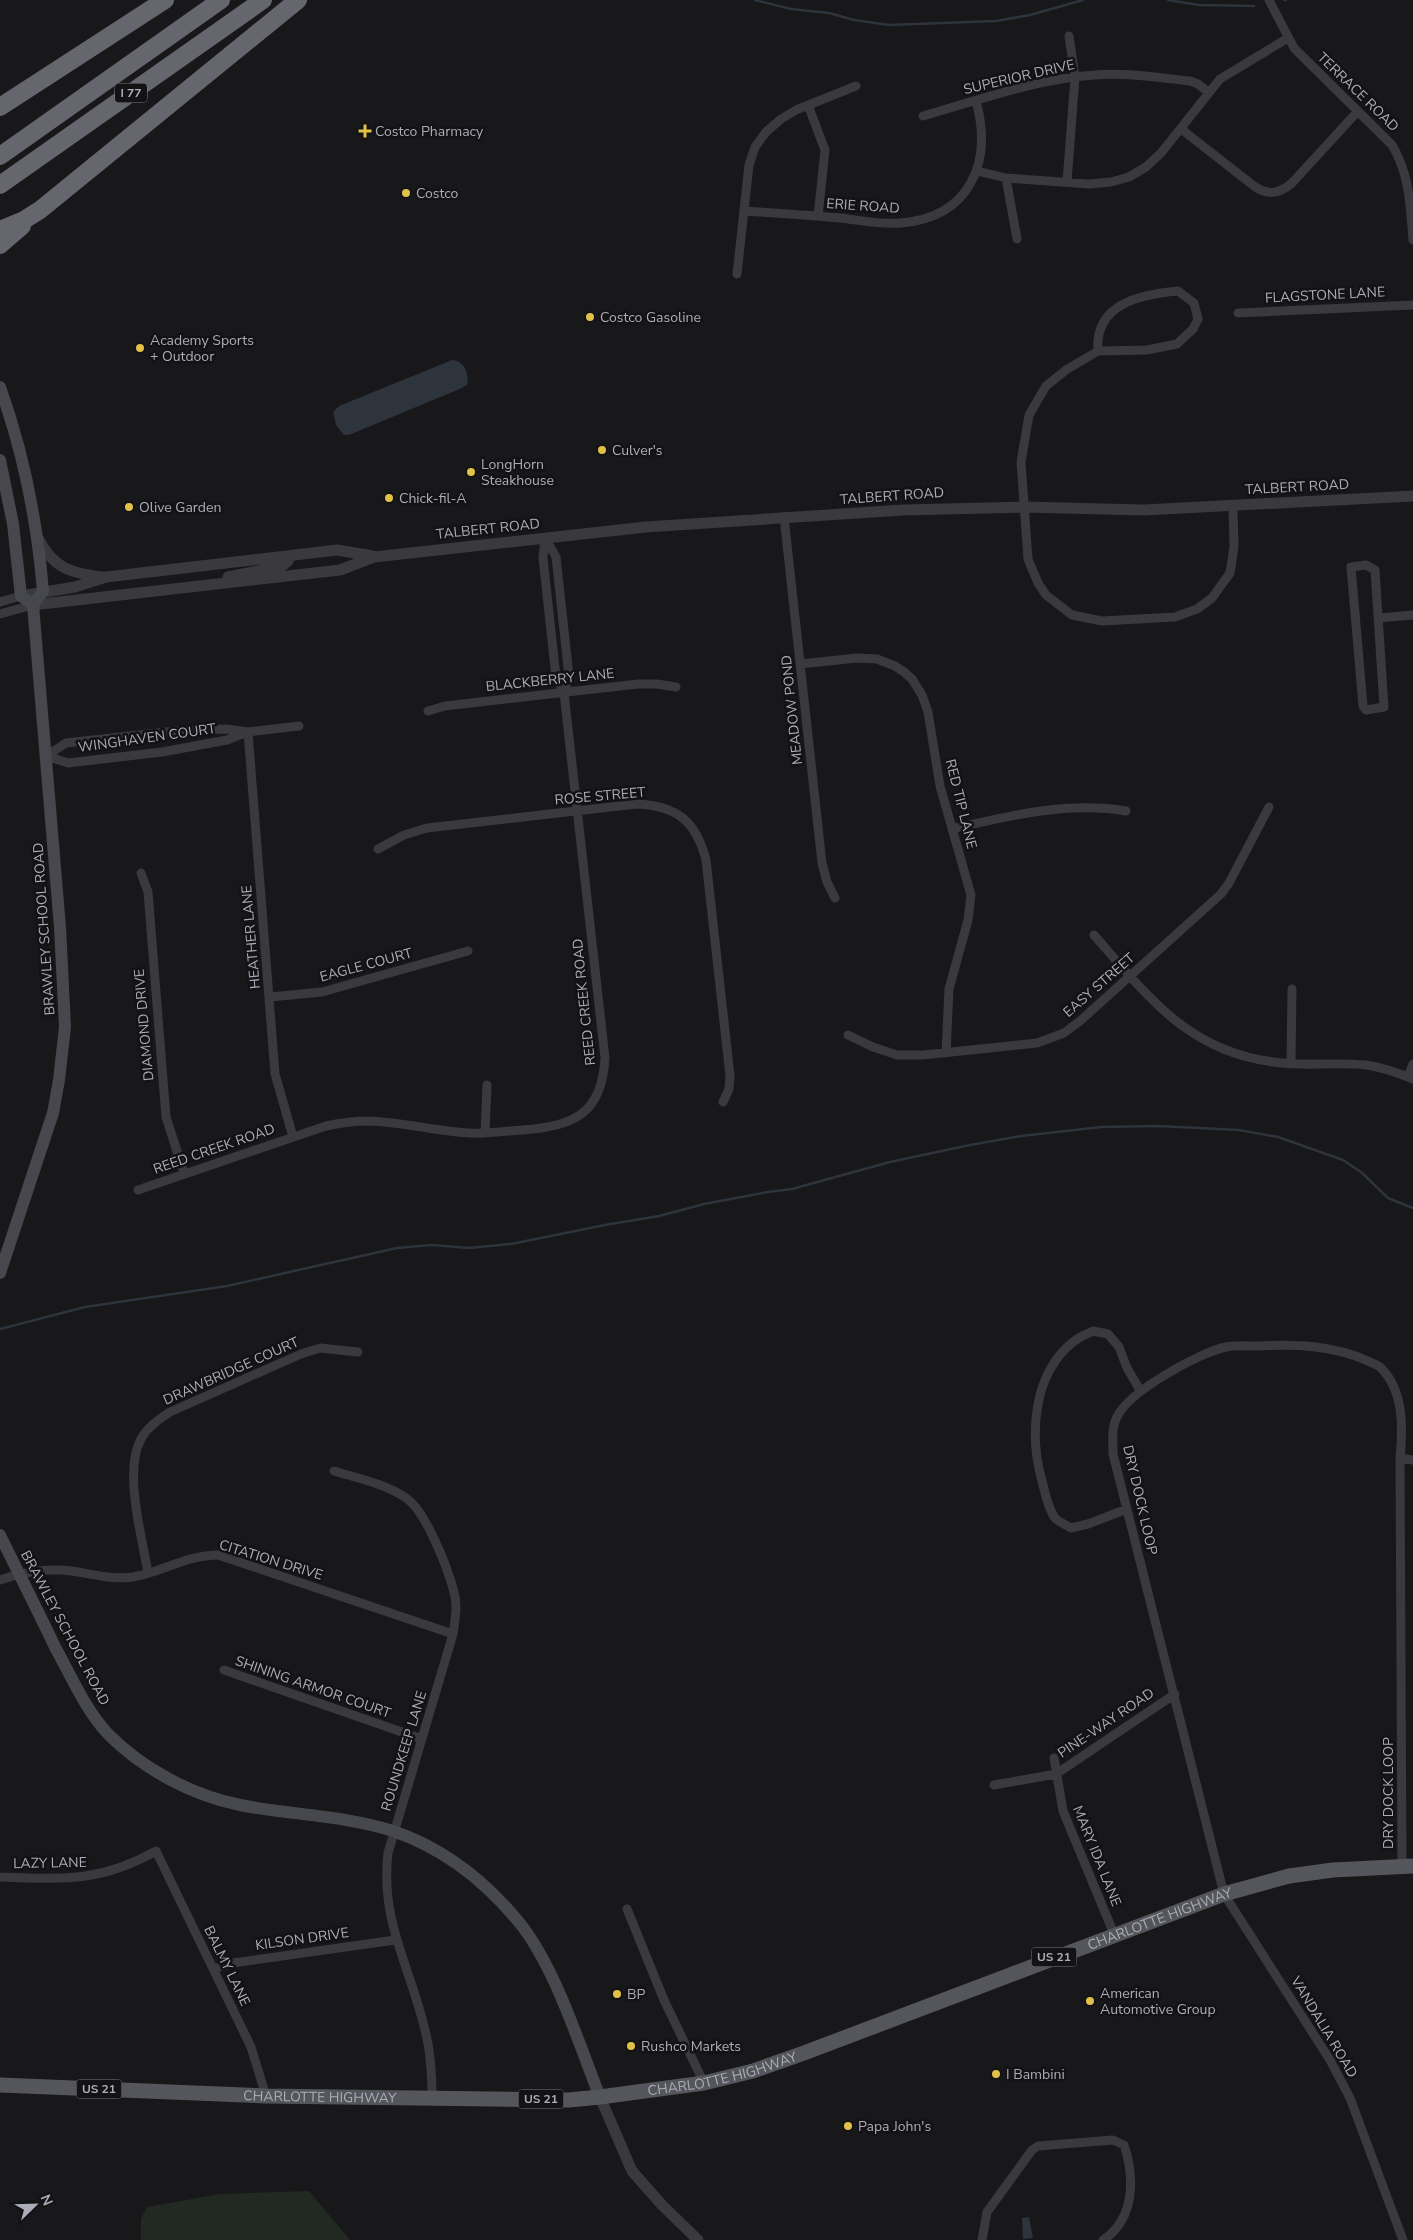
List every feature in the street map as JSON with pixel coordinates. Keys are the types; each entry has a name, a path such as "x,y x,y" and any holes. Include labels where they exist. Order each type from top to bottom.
{"highway":[{"path":"0,107 165,0"},
{"name":"I 77","path":"0,156 221,0"},
{"name":"I 77","path":"0,185 263,0"},
{"path":"0,246 32,216 298,0"},
{"path":"0,230 32,216"}],"main road":[{"path":"0,387 23,461 38,537 43,591 33,605 21,596 13,524 0,460"},
{"name":"BRAWLEY SCHOOL ROAD","path":"0,1273 53,1113 65,1027 64,983 33,605"},
{"name":"BRAWLEY SCHOOL ROAD","path":"0,1535 76,1688 94,1716 109,1734 136,1757 171,1780 218,1799 241,1805 346,1820 394,1832 437,1850 460,1865 495,1895 519,1922 539,1953 557,1990 600,2097"},
{"name":"CHARLOTTE HIGHWAY","path":"0,2085 266,2096 570,2100 704,2083 757,2070 804,2053 1114,1934 1224,1894 1289,1876 1333,1870 1408,1866"}],"street":[{"name":"TERRACE ROAD","path":"1270,0 1288,38 1303,58 1392,144 1402,161 1406,174 1413,240"},
{"path":"1067,182 1075,77 1069,36"},
{"path":"977,171 1006,178 1089,184 1111,182 1130,177 1146,167 1161,153 1220,79 1232,69 1288,38"},
{"name":"SUPERIOR DRIVE","path":"923,116 1054,80 1107,74 1190,81 1198,84 1208,92"},
{"path":"737,274 749,165 754,147 781,118 856,86"},
{"name":"ERIE ROAD","path":"744,211 899,224 918,220 947,208 959,198 977,171 982,152 982,137 976,101"},
{"path":"808,105 825,150 818,216"},
{"path":"1181,129 1254,186 1262,191 1272,193 1282,191 1292,184 1358,111"},
{"path":"1006,178 1017,239"},
{"path":"1098,351 1097,337 1102,324 1116,308 1131,300 1152,294 1178,291 1194,303 1198,319 1193,329 1177,344 1147,350 1098,351 1066,370 1046,386 1029,415 1021,462 1028,559 1038,583 1046,595 1072,615 1091,620 1111,621 1175,617 1197,609 1212,598 1230,573 1233,565 1233,506"},
{"name":"FLAGSTONE LANE","path":"1238,313 1413,304"},
{"name":"TALBERT ROAD","path":"33,605 340,570 374,557 545,538 784,517 904,510 1024,507 1144,510 1413,496"},
{"name":"MEADOW POND","path":"784,517 822,863 827,882 835,898"},
{"path":"38,537 48,555 64,568 106,578"},
{"name":"REED CREEK ROAD","path":"138,1190 326,1126 346,1122 369,1121 470,1133 549,1128 568,1122 585,1112 597,1096 604,1078 605,1058 564,692 556,677 543,558 545,538"},
{"name":"REED CREEK ROAD","path":"545,538 556,557 569,676 564,692"},
{"name":"TALBERT ROAD","path":"21,596 75,587 106,578 337,550 374,557"},
{"path":"185,587 256,570 282,566 288,561 290,556"},
{"path":"1366,565 1375,570 1378,618 1384,706 1366,710 1363,706 1351,566 1366,565"},
{"path":"0,602 21,596"},
{"path":"0,614 33,605"},
{"path":"1378,618 1413,615"},
{"name":"RED TIP LANE","path":"800,664 857,658 877,659 895,666 912,679 922,695 928,712 940,786 968,882 970,909 950,989 946,1053"},
{"name":"BLACKBERRY LANE","path":"428,712 445,706 638,684 676,687"},
{"name":"WINGHAVEN COURT","path":"46,756 68,762 162,752 227,740 248,732 298,726"},
{"name":"WINGHAVEN COURT","path":"46,756 66,743 145,734 228,729 248,732"},
{"name":"HEATHER LANE","path":"248,732 276,1083 293,1137"},
{"name":"ROSE STREET","path":"378,849 404,835 427,828 637,804 656,805 675,812 690,824 701,841 706,860 730,1076 729,1090 723,1102"},
{"name":"EASY STREET","path":"848,1035 873,1047 897,1054 923,1056 1037,1043 1064,1033 1080,1021 1221,894 1236,871 1269,807"},
{"path":"952,829 1007,816 1040,811 1098,808 1126,811"},
{"name":"DIAMOND DRIVE","path":"141,873 148,892 166,1117 184,1173"},
{"path":"1094,935 1165,1014 1188,1032 1216,1047 1250,1059 1291,1064 1367,1065 1393,1071 1410,1078 1413,1064"},
{"name":"EAGLE COURT","path":"270,997 322,992 468,951"},
{"path":"1291,1064 1292,990"},
{"path":"484,1133 487,1085"},
{"path":"1127,1509 1088,1524 1071,1528 1055,1518 1038,1465 1034,1438 1037,1409 1044,1383 1058,1359 1073,1342 1093,1331 1108,1334 1119,1347 1127,1368 1140,1390"},
{"name":"DRY DOCK LOOP","path":"1224,1894 1113,1454 1113,1432 1117,1417 1126,1403 1140,1390 1199,1357 1226,1347 1284,1344 1310,1346 1356,1356 1381,1368 1398,1395 1403,1429 1400,1458 1402,1660 1408,1866"},
{"name":"DRAWBRIDGE COURT","path":"148,1573 133,1480 133,1459 140,1440 152,1423 170,1412 301,1354 320,1348 358,1352"},
{"path":"1400,1458 1413,1460"},
{"name":"ROUNDKEEP LANE","path":"334,1471 390,1490 407,1498 420,1510 429,1526 455,1593 457,1612 453,1634 388,1853 385,1876 396,1940 425,2028 432,2070 432,2098"},
{"name":"CITATION DRIVE","path":"0,1580 32,1571 70,1571 112,1578 133,1577 189,1558 203,1555 218,1555 453,1634"},
{"path":"1402,1660 1413,1660"},
{"name":"SHINING ARMOR COURT","path":"224,1670 422,1739"},
{"name":"PINE-WAY ROAD","path":"994,1785 1056,1774 1175,1694"},
{"name":"MARY IDA LANE","path":"1054,1758 1060,1798 1070,1829 1114,1934"},
{"name":"LAZY LANE","path":"0,1877 73,1879 99,1875 118,1869 156,1852"},
{"name":"BALMY LANE","path":"156,1852 251,2046 266,2096"},
{"name":"VANDALIA ROAD","path":"1224,1894 1330,2060 1350,2098 1403,2240"},
{"path":"626,1909 664,2000 704,2083"},
{"name":"KILSON DRIVE","path":"213,1970 233,1963 396,1940"},
{"path":"600,2097 632,2170 662,2205 698,2240"},
{"path":"982,2240 987,2212 1032,2150 1038,2146 1113,2140 1124,2145 1128,2156 1131,2198 1125,2217 1110,2236 1104,2240"}],"shaded area":[{"path":"452,360 460,362 467,372 467,385 462,388 349,435 344,435 336,425 333,412 339,406"},
{"path":"309,2191 350,2240 141,2240 141,2219 147,2207 220,2194"},
{"path":"1029,2217 1033,2238 1023,2239 1022,2218"}],"waterway":[{"path":"755,0 791,9 829,13 854,20 889,25 996,21 1030,15 1083,0"},
{"path":"1168,0 1199,5 1254,6"},
{"path":"0,1329 85,1307 227,1286 397,1248 432,1245 469,1248 511,1244 659,1216 704,1204 792,1189 890,1162 970,1145 1021,1136 1101,1127 1158,1126 1239,1130 1278,1137 1343,1160 1361,1172 1388,1198 1413,1208"}],"place":[{"name":"Costco Pharmacy","path":"365,131"},
{"name":"Costco","path":"406,193"},
{"name":"Costco Gasoline","path":"590,317"},
{"name":"Academy Sports + Outdoor","path":"140,348"},
{"name":"Culver's","path":"602,450"},
{"name":"LongHorn Steakhouse","path":"471,472"},
{"name":"Chick-fil-A","path":"389,498"},
{"name":"Olive Garden","path":"129,507"},
{"name":"BP","path":"617,1994"},
{"name":"American Automotive Group","path":"1090,2001"},
{"name":"Rushco Markets","path":"631,2046"},
{"name":"I Bambini","path":"996,2074"},
{"name":"Papa John's","path":"848,2126"}]}
